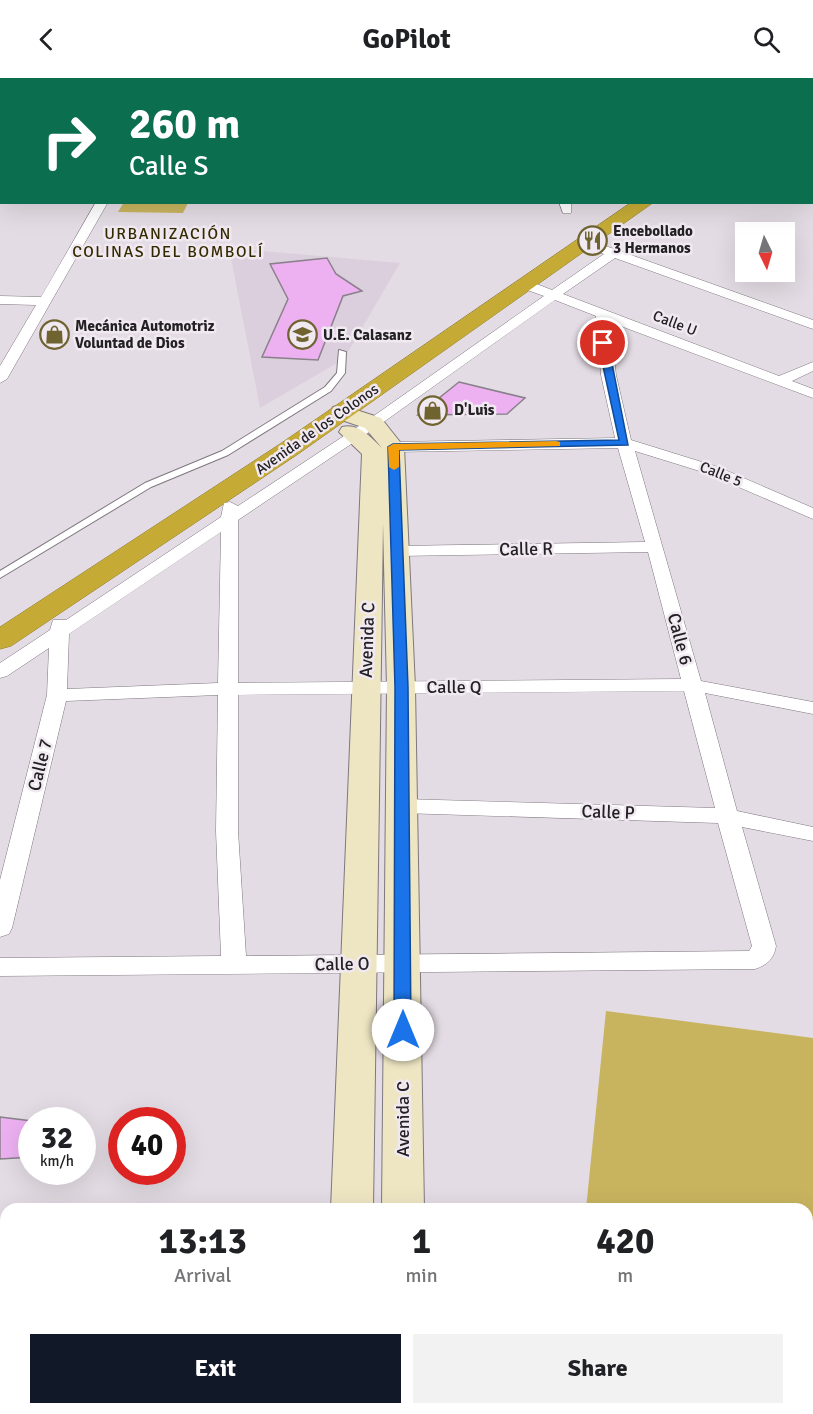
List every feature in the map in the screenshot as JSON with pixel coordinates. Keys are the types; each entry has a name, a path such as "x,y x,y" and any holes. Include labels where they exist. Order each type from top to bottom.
{"highway":[{"name":"Avenida de los Colonos","path":"0,640 228,490 348,423 524,284 586,243 636,205"}],"street":[{"path":"0,379 101,204"},
{"path":"586,243 813,325"},
{"path":"0,672 231,517 348,423 613,253"},
{"name":"Calle U","path":"524,284 603,312 813,394"},
{"path":"0,300 46,301"},
{"name":"Calle 6","path":"603,312 603,343 625,442 693,685 726,816 764,946 763,953 755,960"},
{"path":"780,381 813,366"},
{"path":"348,423 393,447"},
{"name":"Avenida C","path":"348,423 373,452 352,1203"},
{"name":"Calle 5","path":"393,447 625,442 712,470 813,514"},
{"name":"Avenida C","path":"393,447 401,687 403,1203"},
{"path":"228,490 231,517 227,831 234,965"},
{"name":"Calle R","path":"397,551 655,548"},
{"name":"Calle 7","path":"0,928 57,695 59,633 63,599"},
{"name":"Calle Q","path":"57,695 230,689 693,685 813,708"},
{"name":"Calle P","path":"402,806 726,816 813,834"},
{"name":"Calle O","path":"0,967 755,960"}],"lane":[{"path":"0,575 148,485 225,453 328,389 341,373 342,352"}],"shaded area":[{"path":"123,204 188,204 183,213 118,212"},
{"name":"U.E. Calasanz","path":"229,248 400,263 344,359 260,408"},
{"path":"606,1011 813,1038 813,1203 587,1203"}],"building":[{"path":"327,258 336,274 362,291 343,296 318,360 262,357 288,299 270,264"},
{"path":"459,382 525,398 507,414 418,415"},
{"path":"0,1117 18,1119 18,1158 0,1159"}],"slow traffic":[{"path":"394,467 393,447 556,444"}],"place":[{"name":"Encebollado 3 Hermanos","path":"592,240"},
{"name":"Mecánica Automotriz Voluntad de Dios","path":"54,335"},
{"name":"U.E. Calasanz","path":"302,335"},
{"name":"D'Luis","path":"433,410"}],"district":[{"name":"URBANIZACIÓN COLINAS DEL BOMBOLÍ","path":"168,243"}],"route":[{"path":"403,1030 401,687 393,447 625,442 603,343"}]}
